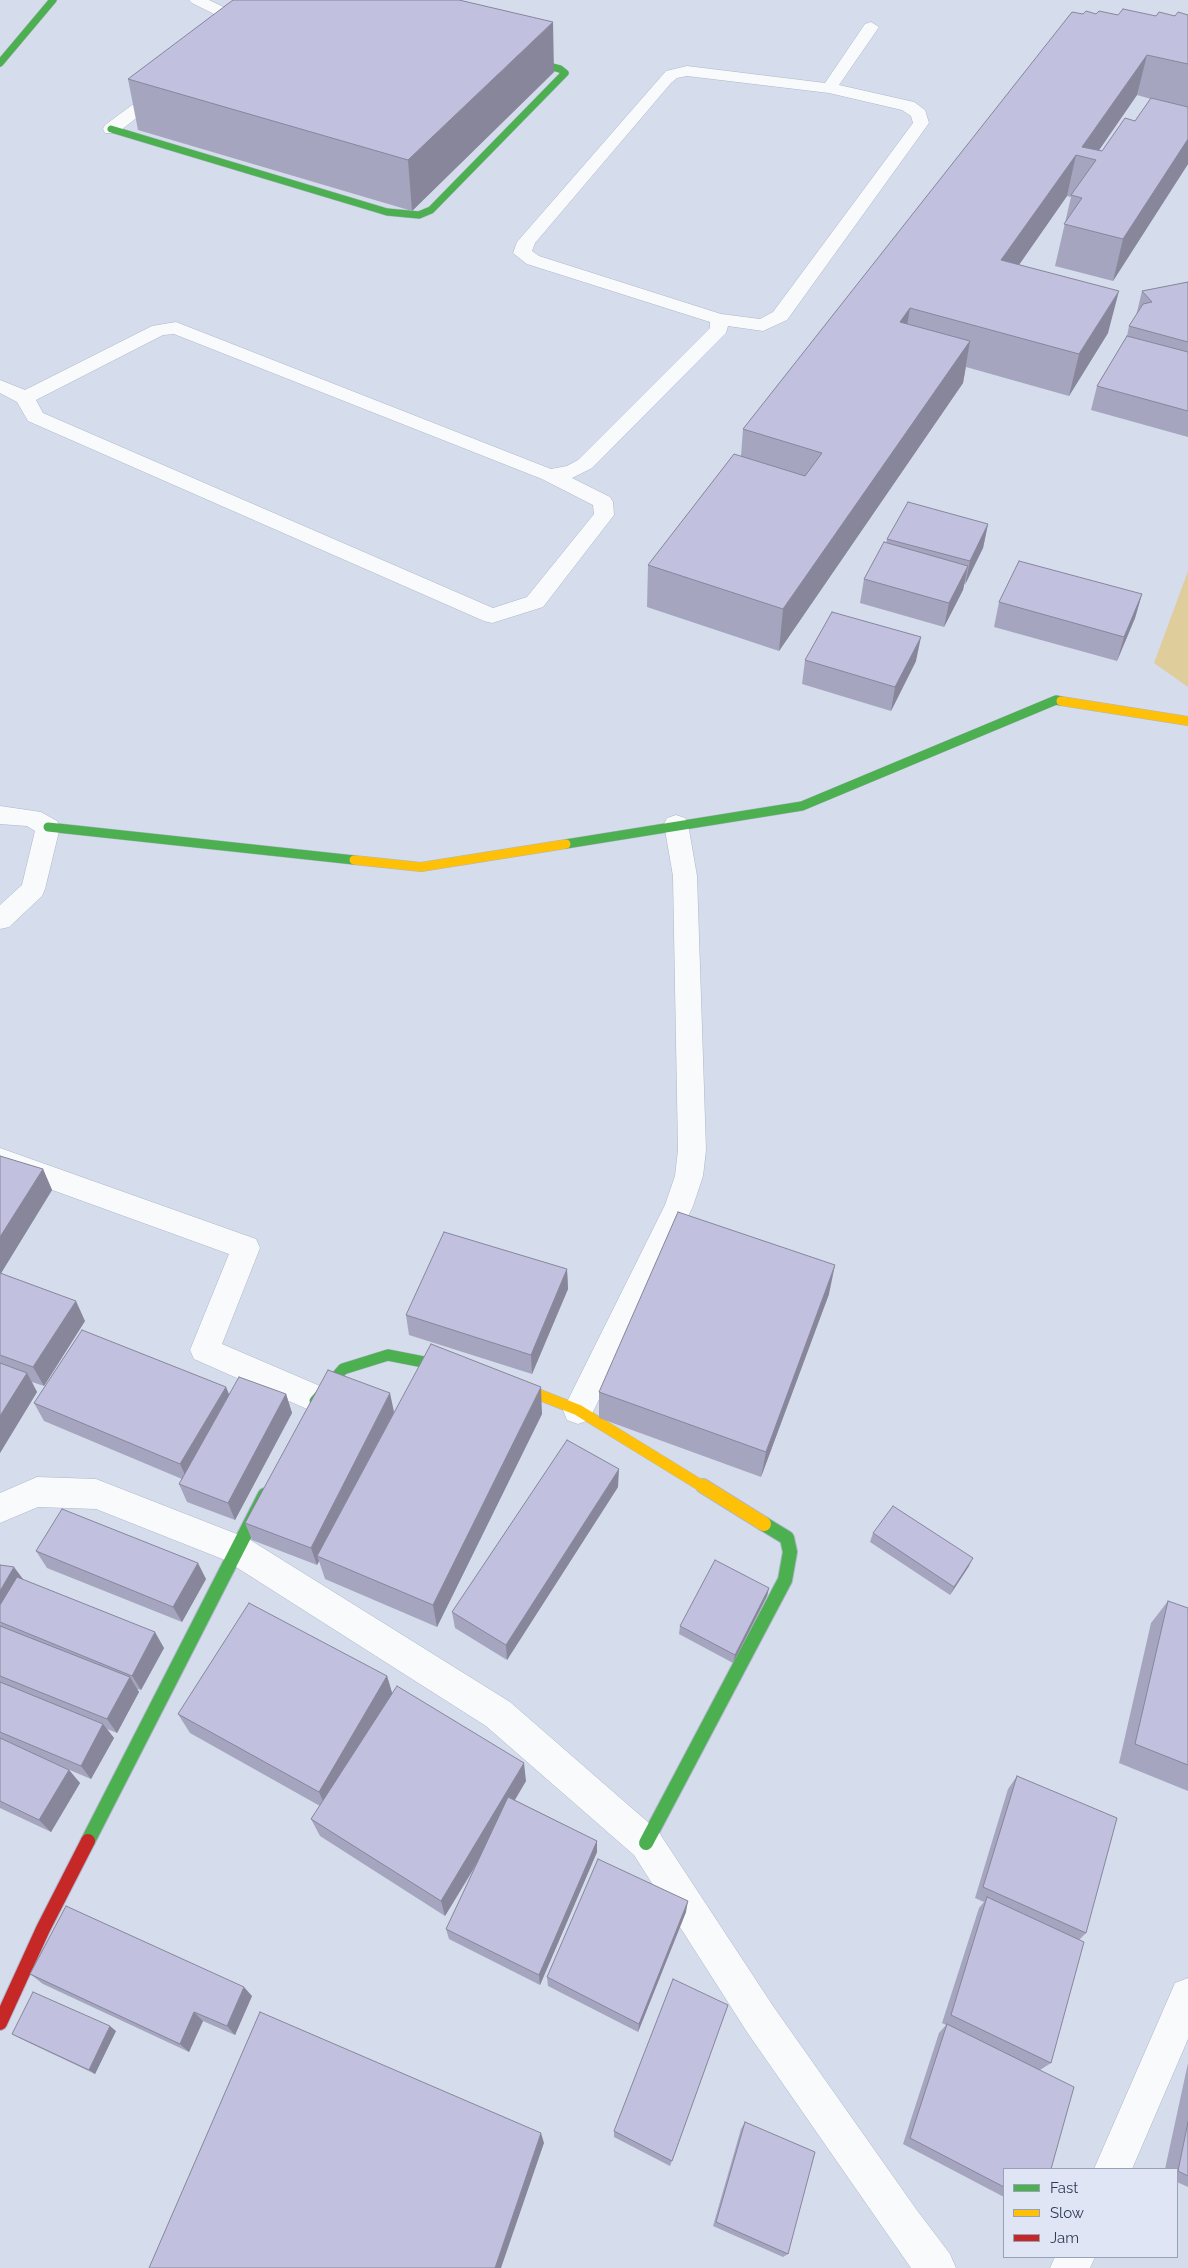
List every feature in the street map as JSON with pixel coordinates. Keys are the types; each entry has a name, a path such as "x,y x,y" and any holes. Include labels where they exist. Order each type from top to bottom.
{"street":[{"path":"0,63 53,0"},
{"path":"197,0 232,17 241,26"},
{"path":"224,43 237,34 241,26 256,17"},
{"path":"829,88 871,27"},
{"path":"111,130 387,212 419,215 431,210 565,73 560,69 504,54"},
{"path":"687,71 829,88 908,106 919,114 922,124 780,316 763,325 719,319 533,260 522,253 526,242 664,80 672,74 687,71"},
{"path":"111,130 178,78"},
{"path":"549,475 572,472 585,464 719,329 719,319"},
{"path":"0,386 25,398 36,417 492,616 534,602 604,515 603,502 549,475 176,328 159,330 25,398"},
{"path":"0,815 32,818 48,827 421,866 676,824 802,806 1056,700 1188,721"},
{"path":"578,1410 679,1206 689,1176 692,1150 685,876 676,824"},
{"path":"0,920 33,889 48,827"},
{"path":"0,1159 246,1248 205,1350 314,1403 343,1370 388,1355 475,1372"},
{"path":"494,1376 578,1410 787,1538 790,1552 785,1580 646,1843"},
{"path":"0,2023 43,1929 269,1487"},
{"path":"0,1508 37,1492 96,1494 236,1549 498,1714 646,1843 766,2028 902,2223 936,2268"},
{"path":"1113,2168 1188,1996"}],"shaded area":[{"path":"1188,571 1188,687 1154,663"}],"building":[{"path":"233,0 459,0 553,22 408,160 128,79"},
{"path":"1123,9 1156,16 1159,12 1175,16 1178,12 1188,15 1188,64 1147,55 1082,147 1102,151 1125,118 1135,121 1151,98 1188,107 1188,139 1123,239 1064,224 1082,198 1071,195 1096,160 1076,155 1001,260 1119,291 1079,354 910,308 900,322 970,341 783,609 648,565 734,454 805,476 822,453 743,429 1072,12 1083,14 1086,11 1096,14 1099,11 1118,15"},
{"path":"1188,282 1188,342 1129,326 1143,304 1152,302 1142,291"},
{"path":"1127,336 1188,352 1188,411 1097,386"},
{"path":"908,502 988,524 970,561 887,539"},
{"path":"884,542 968,566 949,603 864,579"},
{"path":"1019,561 1142,594 1124,637 999,602"},
{"path":"832,612 921,637 895,687 805,660"},
{"path":"0,1156 43,1169 0,1237"},
{"path":"678,1212 835,1265 766,1452 599,1392"},
{"path":"444,1232 567,1269 531,1355 406,1315"},
{"path":"0,1273 76,1301 33,1367 0,1355"},
{"path":"82,1330 226,1387 180,1464 34,1403"},
{"path":"431,1344 541,1387 433,1605 317,1556"},
{"path":"0,1363 27,1373 0,1416"},
{"path":"328,1370 390,1393 311,1548 245,1523"},
{"path":"239,1377 286,1394 228,1503 179,1484"},
{"path":"567,1440 619,1469 506,1645 452,1612"},
{"path":"893,1506 973,1558 954,1587 873,1533"},
{"path":"62,1509 198,1563 173,1607 36,1551"},
{"path":"715,1560 769,1588 735,1655 680,1626"},
{"path":"0,1565 14,1567 0,1591"},
{"path":"17,1577 155,1632 132,1676 0,1622 0,1605"},
{"path":"1168,1601 1188,1608 1188,1765 1135,1744"},
{"path":"249,1603 387,1676 319,1792 178,1714"},
{"path":"0,1626 130,1677 107,1719 0,1676"},
{"path":"0,1682 103,1724 81,1766 0,1732"},
{"path":"397,1686 524,1763 441,1901 311,1819"},
{"path":"0,1738 69,1770 39,1820 0,1801"},
{"path":"1017,1776 1117,1818 1086,1933 983,1887"},
{"path":"508,1797 597,1841 539,1975 446,1929"},
{"path":"598,1859 688,1901 639,2024 547,1977"},
{"path":"987,1897 1084,1942 1051,2063 951,2015"},
{"path":"66,1906 244,1987 227,2026 194,2012 180,2044 30,1974"},
{"path":"673,1979 728,2005 672,2161 614,2131"},
{"path":"33,1992 110,2026 89,2070 12,2034"},
{"path":"260,2012 541,2133 495,2268 149,2268"},
{"path":"947,2024 1074,2087 1051,2168 1003,2168 1003,2186 910,2138"},
{"path":"745,2122 815,2152 788,2254 716,2222"},
{"path":"1188,2122 1188,2176 1178,2171"}],"traffic: fast":[{"path":"0,63 53,0"},
{"path":"111,129 387,212 419,215 431,210 565,73 560,69 518,58"},
{"path":"566,844 802,806 1056,700 1061,701"},
{"path":"48,827 354,860"},
{"path":"315,1401 343,1369 388,1355 459,1369"},
{"path":"88,1841 265,1495"},
{"path":"646,1843 785,1580 790,1552 787,1538 764,1524"}],"traffic: slow":[{"path":"1061,701 1188,721"},
{"path":"354,860 421,867 566,844"},
{"path":"507,1382 578,1410 764,1524"}],"traffic: jam":[{"path":"0,2023 43,1929 88,1841"}]}
